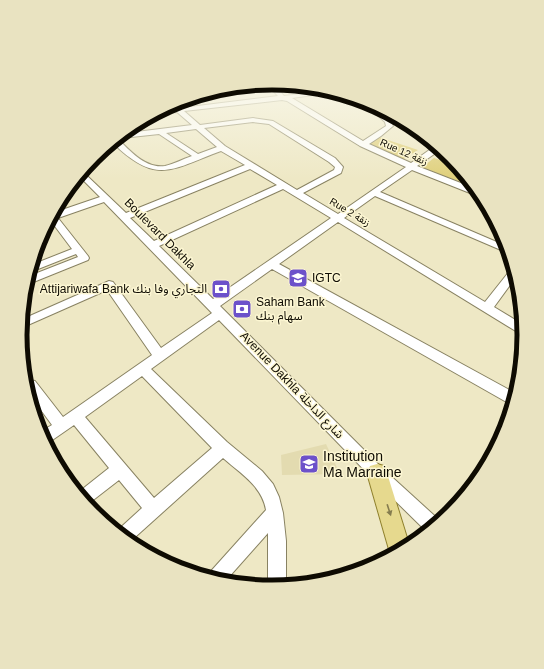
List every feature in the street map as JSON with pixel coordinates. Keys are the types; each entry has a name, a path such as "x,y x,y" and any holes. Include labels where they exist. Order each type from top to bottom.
{"main road":[{"path":"377,473 398,544"}],"street":[{"name":"Rue 2 زنقة","path":"187,116 222,148 250,166 284,185 516,326"},
{"name":"Rue 12 زنقة","path":"318,116 363,144 413,167 470,190"},
{"path":"363,144 379,135 390,126 385,117"},
{"path":"130,135 253,120 269,121 332,160 339,167 338,171 298,194"},
{"path":"159,131 198,157"},
{"path":"118,144 143,165 153,169 166,168 222,148"},
{"path":"49,435 160,356 273,265 435,151"},
{"path":"124,217 250,166"},
{"name":"Boulevard Dakhla","path":"84,178 106,198 217,309"},
{"path":"152,245 284,185"},
{"path":"375,193 500,247"},
{"path":"58,215 106,198"},
{"path":"55,220 81,254"},
{"path":"36,267 81,254"},
{"path":"34,278 81,254"},
{"path":"273,265 509,397"},
{"path":"488,308 510,277"},
{"path":"28,321 110,285 160,356"},
{"name":"Avenue Dakhla شارع الداخلة","path":"217,309 377,473 429,523"},
{"path":"142,368 222,448 255,476 267,490 273,503 275,514 278,561 277,580"},
{"path":"33,390 61,426"},
{"path":"76,416 153,509"},
{"path":"127,532 222,448"},
{"path":"87,495 120,469"},
{"path":"220,574 275,514"}],"shaded area":[{"path":"379,137 418,150 402,160 368,143"},
{"path":"434,158 446,162 464,183 421,168"},
{"name":"Institution Ma Marraine","path":"326,444 340,474 282,475 281,455"}],"place":[{"name":"IGTC","path":"298,278"},
{"name":"Attijariwafa Bank التجاري وفا بنك","path":"221,289"},
{"name":"Saham Bank سهام بنك","path":"242,309"},
{"name":"Institution Ma Marraine","path":"309,464"}]}
